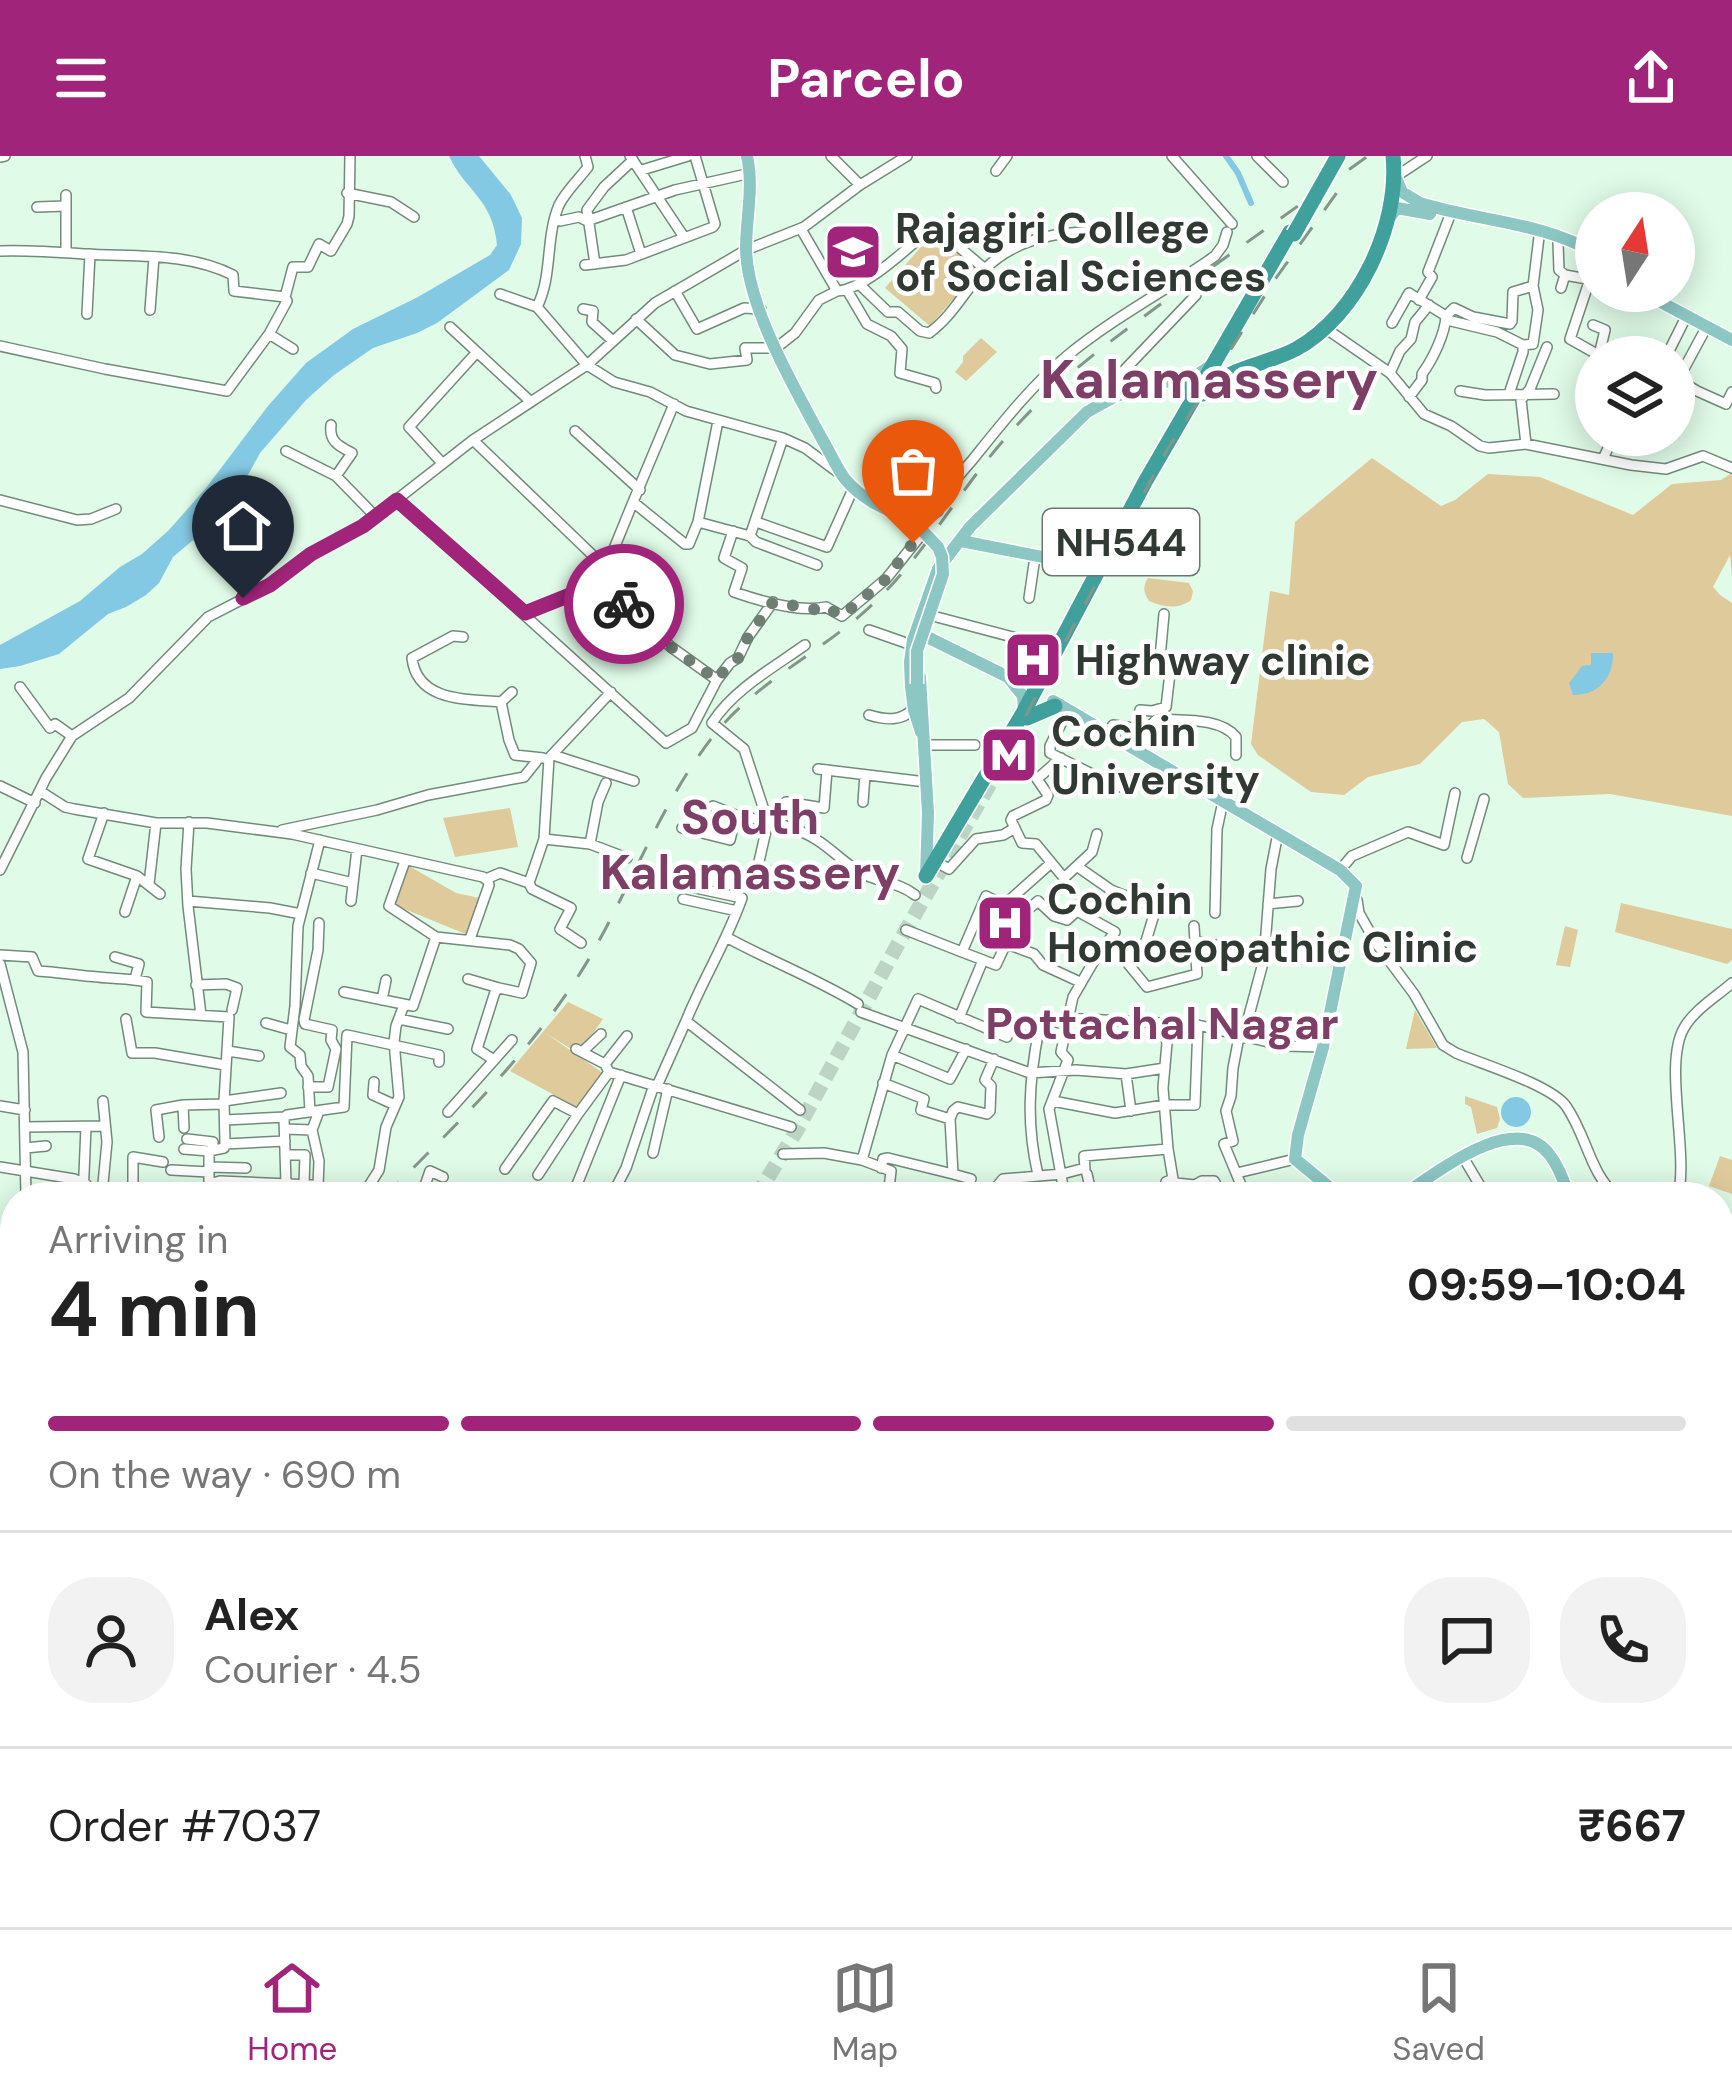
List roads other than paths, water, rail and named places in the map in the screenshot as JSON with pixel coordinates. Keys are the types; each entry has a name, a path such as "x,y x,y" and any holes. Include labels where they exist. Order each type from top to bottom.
{"highway":[{"path":"1198,396 1334,156"},
{"path":"1198,396 1217,380 1297,348 1325,328 1362,280 1389,218 1394,166"},
{"path":"1245,366 1230,357 1280,254"},
{"path":"1182,380 1198,396"},
{"name":"NH544","path":"1052,663 1099,568 1198,396"},
{"name":"NH544","path":"1052,663 1144,491"},
{"path":"1049,702 1052,663"},
{"path":"933,863 964,822 1025,715 1049,702"},
{"path":"1025,715 1049,702"}],"main road":[{"path":"747,156 751,204 746,250 761,309 791,383 854,489 917,525 943,556 943,574 917,651 917,702"},
{"path":"1394,166 1402,192 1420,203 1575,242"},
{"path":"1389,218 1394,209 1407,208 1575,249"},
{"path":"1677,312 1732,337"},
{"path":"1689,312 1732,337"},
{"path":"917,702 921,634 938,569 970,527 1087,412 1116,396 1203,373 1216,360"},
{"path":"961,541 1099,568"},
{"path":"933,863 912,652 933,616 952,555"},
{"path":"921,634 1012,681 1032,678 1052,663"},
{"path":"1012,681 1023,696 1025,715"},
{"path":"1049,702 1108,732 1348,878"},
{"path":"1049,702 1348,878"},
{"path":"1315,1182 1295,1159 1323,1047 1348,878"},
{"path":"1424,1182 1502,1137 1534,1142 1549,1152 1562,1182"}],"street":[{"path":"0,346 227,391 269,334 286,302 293,267 308,267 319,244 331,251 339,240 349,216 350,156"},
{"path":"537,307 547,287 555,219 561,201 589,167 585,156"},
{"path":"642,170 692,156 715,224 684,237 626,260 590,265 590,202 631,158 684,237"},
{"path":"832,156 860,185"},
{"path":"0,868 72,736 129,698 208,617 270,585 375,516 473,440 587,365 636,319 675,291 746,250 801,229 908,156"},
{"path":"996,171 1007,156"},
{"path":"872,502 874,508 912,527 921,524 938,511 953,484 1047,374 1084,343 1215,256 1229,228 1172,156"},
{"path":"1257,156 1283,182"},
{"path":"1394,166 1427,156"},
{"path":"560,221 587,221 657,196 751,172"},
{"path":"347,193 391,202 414,217"},
{"path":"37,207 66,201 66,252"},
{"path":"626,207 641,254"},
{"path":"1390,373 1411,339 1432,277 1428,272 1450,218"},
{"path":"636,319 676,355 710,364 747,360 745,348 776,348 795,333 819,300 859,284 934,226 985,268"},
{"path":"801,229 870,328 902,349 900,373 935,383 936,388"},
{"path":"859,284 888,311 898,312 920,331 929,332 985,268 1012,249 1058,232 1160,232"},
{"path":"1392,323 1409,293 1446,318 1497,332 1522,345 1533,344 1539,237"},
{"path":"1558,243 1559,269 1589,282 1570,339 1575,342"},
{"path":"0,251 154,257 212,265 233,275 234,291 285,297"},
{"path":"87,314 90,254"},
{"path":"150,310 154,257"},
{"path":"1561,288 1564,275"},
{"path":"1409,397 1422,380 1454,308 1510,324 1514,292 1533,286"},
{"path":"675,291 697,329 743,308 761,309"},
{"path":"500,294 537,307 587,365 614,382 650,392 686,411 783,438 841,474"},
{"path":"1147,386 1117,391 1111,384 1196,295"},
{"path":"583,309 593,311 592,322 613,341"},
{"path":"1676,336 1686,317"},
{"path":"1593,325 1605,330 1604,336"},
{"path":"450,327 531,402"},
{"path":"1325,328 1390,373 1424,414 1480,446 1526,444 1666,469 1703,456 1732,468"},
{"path":"1695,347 1706,328"},
{"path":"269,334 293,349"},
{"path":"1509,394 1522,345"},
{"path":"1526,444 1521,403 1547,347"},
{"path":"442,464 409,427 477,352"},
{"path":"1695,389 1726,404 1732,392"},
{"path":"1460,391 1554,394"},
{"path":"525,613 600,583 674,404"},
{"path":"633,502 689,544 698,522 718,421"},
{"path":"331,425 330,436 336,445 352,454 336,476"},
{"path":"575,431 640,490"},
{"path":"750,536 783,438"},
{"path":"473,440 607,569"},
{"path":"286,452 336,476 375,516"},
{"path":"756,522 827,547 854,489"},
{"path":"0,500 77,520 116,508"},
{"path":"397,500 669,742 692,728 717,680 738,658 773,602"},
{"path":"698,522 750,536 817,565"},
{"path":"733,531 724,558 741,565 734,592 819,610 826,607 842,616 886,579 922,534"},
{"path":"1029,598 1035,557"},
{"path":"600,583 671,647 717,680"},
{"path":"1108,732 1113,724 1137,726 1140,710 1166,707 1170,673 1160,658 1164,614"},
{"path":"933,616 1052,663"},
{"path":"869,630 908,644 912,652"},
{"path":"463,637 453,636 412,658 422,683 442,696 501,702 512,692"},
{"path":"767,870 758,866 764,810 743,746 712,722 757,680 806,645"},
{"path":"20,687 50,728 55,724 72,736"},
{"path":"581,944 560,929 571,908 532,890 529,883 544,839 551,757 610,692"},
{"path":"501,702 515,755 551,757 634,781"},
{"path":"869,715 897,718 908,715 917,702"},
{"path":"1049,702 1050,753 1118,787"},
{"path":"1136,749 1142,729 1157,719 1228,728 1237,737 1236,755"},
{"path":"922,738 975,746"},
{"path":"1060,758 1037,779 1048,796 1044,802 1011,818 1022,843 1036,844 1064,878 1092,852 1097,834"},
{"path":"277,831 524,777 536,762"},
{"path":"786,802 824,808 822,770 926,782"},
{"path":"863,802 865,776"},
{"path":"590,844 606,783"},
{"path":"0,786 34,803"},
{"path":"40,791 65,807 156,823 277,831 486,879 500,873 529,883"},
{"path":"1455,793 1444,845 1408,832 1352,856 1348,878 1364,924 1446,1048 1550,1092 1565,1104 1604,1182"},
{"path":"1467,858 1484,799"},
{"path":"713,806 798,830 854,869 914,895"},
{"path":"1215,913 1222,806"},
{"path":"104,813 88,859 137,876 160,894"},
{"path":"682,828 730,840 736,815"},
{"path":"189,822 186,869 201,1015"},
{"path":"149,884 156,823"},
{"path":"933,863 950,869 976,839 1015,828"},
{"path":"1240,1182 1224,1144 1233,1141 1226,1111 1264,955 1276,838"},
{"path":"1448,838 1470,845"},
{"path":"544,839 590,844 627,858"},
{"path":"308,1087 328,1087 336,1049 332,1030 305,1024 301,1007 298,926 320,840"},
{"path":"351,902 357,849"},
{"path":"405,862 389,906 436,937 510,945 531,963 522,993 468,979"},
{"path":"1004,904 1050,864"},
{"path":"1078,867 1112,890 1156,908 1151,931 1129,965 1148,987 1197,974 1194,926"},
{"path":"311,874 349,882"},
{"path":"125,912 137,876"},
{"path":"470,939 486,879"},
{"path":"619,1182 701,982 742,898 668,882"},
{"path":"962,952 986,896 1004,904 1018,918"},
{"path":"683,899 737,911"},
{"path":"188,901 301,914"},
{"path":"907,930 996,965 1018,918 1038,901 1067,920 1079,907 1114,932 1080,982 1066,1018 1061,1052 1069,1060 1048,1109 1063,1182"},
{"path":"1268,904 1298,901"},
{"path":"317,1182 308,1076 300,1055 290,1047 291,1030 318,950 320,923"},
{"path":"344,992 413,1006 436,937"},
{"path":"726,937 821,982 860,1008 1030,1072 1126,1074 1165,1068"},
{"path":"1195,940 1264,955"},
{"path":"1007,944 1080,982"},
{"path":"27,1182 23,1052 0,960 32,957 38,971 147,982 146,1012 229,1017 224,1148 211,1151 185,1139 183,1105"},
{"path":"115,957 139,964 135,979"},
{"path":"959,1018 982,960"},
{"path":"382,1000 386,980"},
{"path":"1680,1182 1676,1068 1680,1034 1690,1018 1732,983"},
{"path":"196,985 237,988 232,1010"},
{"path":"494,1060 477,1049 499,988"},
{"path":"862,1160 892,1055 918,999 1007,1037 1012,1021 1064,1035"},
{"path":"372,1182 380,1170 386,1127 400,1091 394,1047 404,1005"},
{"path":"126,1018 132,1053 225,1066"},
{"path":"1066,1018 1198,1025 1285,1046 1323,1047"},
{"path":"399,1019 448,1029"},
{"path":"686,1021 800,1110"},
{"path":"266,1023 291,1030"},
{"path":"1163,1024 1167,1043 1164,1106 1174,1170 1166,1182"},
{"path":"1052,1101 1115,1113 1196,1105 1198,1025"},
{"path":"1037,1175 1029,1132 1030,1072 1039,1029"},
{"path":"601,1034 579,1050 612,1070 791,1127"},
{"path":"285,1132 314,1112 344,1107 347,1035 439,1055 439,1062"},
{"path":"575,1182 627,1036"},
{"path":"448,1112 512,1040"},
{"path":"892,1055 950,1079 966,1049"},
{"path":"228,1051 259,1056"},
{"path":"952,1174 950,1119 958,1106 990,1112 991,1086 985,1080 994,1059"},
{"path":"538,1175 612,1070"},
{"path":"1126,1074 1131,1111"},
{"path":"374,1082 373,1095 395,1105"},
{"path":"884,1083 924,1100 921,1111 950,1119"},
{"path":"653,1153 660,1087"},
{"path":"159,1137 156,1110 281,1093"},
{"path":"95,1182 107,1142 103,1101"},
{"path":"505,1169 553,1101 578,1114"},
{"path":"0,1106 25,1110"},
{"path":"225,1120 285,1132 312,1151"},
{"path":"86,1126 91,1182"},
{"path":"26,1127 101,1126"},
{"path":"225,1144 312,1130"},
{"path":"285,1132 286,1182"},
{"path":"25,1148 46,1146"},
{"path":"1001,1182 1085,1168 1084,1156 1093,1154 1168,1149"},
{"path":"207,1182 211,1151"},
{"path":"285,1155 312,1151"},
{"path":"304,1182 312,1151"},
{"path":"783,1154 824,1153 862,1160 892,1174 891,1182"},
{"path":"133,1182 133,1157 209,1174 246,1168"},
{"path":"881,1168 888,1157 971,1179"},
{"path":"1463,1157 1478,1182"},
{"path":"1237,1173 1295,1159"},
{"path":"0,1167 78,1182"},
{"path":"427,1182 430,1171 443,1177"},
{"path":"209,1174 220,1181 250,1182"},
{"path":"1088,1174 1090,1182"}],"water":[{"path":"449,156 479,156 511,195 522,218 521,244 509,270 437,323 373,348 306,400 260,453 223,521 173,557 159,583 146,595 108,614 59,654 0,669 0,645 80,601 169,530 306,363 353,329 490,255 497,245 490,217"},
{"path":"1591,653 1613,653 1611,670 1597,688 1573,695 1569,683 1582,666 1591,665"},
{"path":"1516,1097 1531,1112 1516,1127 1501,1112"}],"waterway":[{"path":"1226,156 1251,203"}],"tunnel":[{"path":"765,1182 1008,752"}],"railway":[{"path":"399,1182 495,1083 569,990 679,787 731,716 874,603 911,563 992,454 1068,376 1368,156"},
{"path":"1006,753 1167,450 1276,278 1348,177"}],"place":[{"name":"Rajagiri College of Social Sciences","path":"853,252"},
{"name":"Highway clinic","path":"1033,660"},
{"name":"Cochin University","path":"1009,755"},
{"name":"Cochin Homoeopathic Clinic","path":"1005,923"}],"district":[{"name":"Kalamassery","path":"1209,379"},
{"name":"South Kalamassery","path":"750,844"},
{"name":"Pottachal Nagar","path":"1162,1023"}]}
